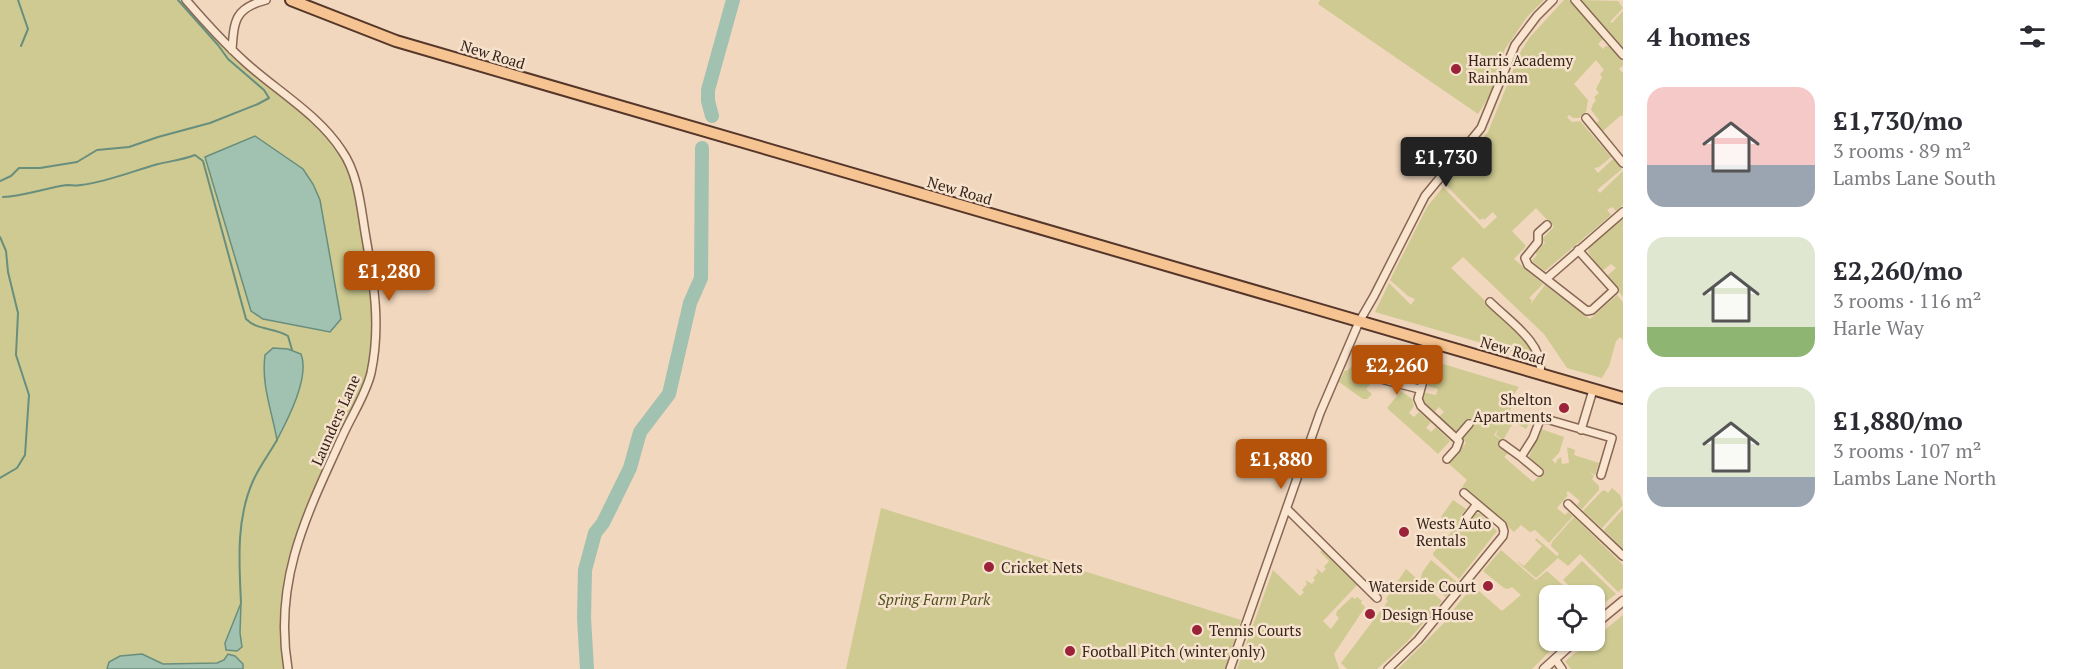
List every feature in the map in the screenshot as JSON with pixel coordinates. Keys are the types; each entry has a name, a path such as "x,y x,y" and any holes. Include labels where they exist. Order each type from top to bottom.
{"main road":[{"name":"New Road","path":"294,2 396,41 1623,398"}],"street":[{"name":"Launders Lane","path":"186,0 232,50 330,135 344,152 358,193 376,298 376,344 370,376 309,509 298,540 286,589 284,621 288,669"},
{"path":"232,50 233,30 240,12 253,4 266,0"},
{"path":"286,0 294,2"},
{"path":"1230,669 1320,413 1359,322 1425,196 1481,128 1515,45 1537,16 1553,0"},
{"path":"1575,0 1623,56"},
{"path":"1586,118 1623,163"},
{"path":"1546,279 1623,212"},
{"path":"1547,225 1538,233 1538,242 1525,258 1526,262 1587,311 1592,310 1614,290 1578,250"},
{"path":"1490,302 1533,345 1542,362 1540,373"},
{"path":"1434,342 1418,399 1421,406 1457,438 1459,444 1447,459"},
{"path":"1381,379 1419,389"},
{"path":"1581,429 1593,390"},
{"path":"1521,457 1533,438 1540,420 1546,419 1612,438 1601,475"},
{"path":"1457,438 1469,424"},
{"path":"1503,444 1539,472"},
{"path":"1388,669 1418,640 1503,536 1502,525 1464,493"},
{"path":"1467,517 1478,504"},
{"path":"1568,504 1623,556"},
{"path":"1287,509 1377,598"},
{"path":"1605,616 1623,601"},
{"path":"1544,669 1564,651"},
{"path":"1555,659 1562,669"}],"green space":[{"path":"0,0 183,0 330,135 351,168 376,299 370,376 309,509 286,589 289,669 0,669"},
{"name":"Harris Academy Rainham","path":"1320,0 1544,0 1527,17 1505,49 1494,88 1478,114 1318,4"},
{"path":"1564,0 1572,0 1595,26 1603,39 1598,44 1603,49 1611,46 1623,60 1623,65 1619,69 1623,73 1623,116 1603,131 1597,123 1599,120 1591,110 1596,100 1594,97 1599,93 1596,89 1602,77 1600,74 1604,70 1596,60 1574,84 1588,100 1586,112 1579,118 1569,115 1567,117 1572,122 1580,121 1611,157 1599,167 1594,168 1598,173 1613,159 1622,169 1597,190 1600,193 1623,171 1623,205 1616,211 1612,207 1607,210 1611,215 1545,271 1532,261 1537,255 1535,252 1545,243 1542,239 1554,227 1536,208 1512,231 1526,246 1514,259 1543,284 1529,298 1532,300 1530,305 1545,285 1590,319 1617,295 1623,302 1623,340 1620,337 1616,341 1609,366 1602,378 1567,368 1544,334 1463,257 1451,268 1531,345 1537,359 1375,312 1389,283 1411,305 1415,299 1408,296 1390,280 1427,207 1443,187 1484,229 1497,217 1493,212 1484,220 1483,218 1480,220 1445,184 1488,132 1521,51 1530,37"},
{"path":"1577,0 1618,1 1623,8 1610,22 1612,23 1623,11 1623,52"},
{"path":"1623,219 1623,297 1607,276 1616,268 1611,264 1602,271 1588,252 1590,246"},
{"path":"1382,350 1421,361 1414,385 1380,376 1375,372 1371,377 1373,381 1366,389 1372,394 1367,399 1363,399 1339,382 1345,370 1347,371 1361,356"},
{"path":"1433,361 1519,387 1514,394 1510,412 1533,420 1531,425 1529,424 1526,429 1512,421 1503,440 1496,435 1498,429 1494,435 1502,440 1500,446 1509,452 1504,457 1533,482 1544,471 1529,457 1541,429 1564,437 1559,453 1552,460 1556,464 1561,457 1562,464 1569,463 1567,447 1575,450 1574,455 1599,463 1595,475 1589,472 1594,476 1592,479 1599,486 1599,490 1582,509 1577,505 1580,501 1568,491 1566,494 1568,495 1557,508 1565,515 1568,512 1573,516 1549,543 1535,530 1530,532 1521,525 1514,532 1462,487 1467,480 1448,463 1466,443 1462,438 1474,423 1469,419 1456,432 1439,417 1444,412 1439,407 1434,412 1422,400 1423,392 1436,395 1438,389 1428,386 1427,382"},
{"path":"1401,391 1412,399 1414,406 1409,413 1414,417 1419,412 1431,422 1426,428 1431,432 1436,427 1450,441 1438,454 1387,408"},
{"path":"1612,488 1620,495 1623,505 1602,528 1583,511 1602,491 1608,493"},
{"path":"1453,500 1466,509 1460,518 1465,522 1473,514 1479,513 1497,531 1459,579 1433,555 1454,529 1441,517"},
{"name":"Spring Farm Park","path":"881,508 1241,620 1225,669 846,669"},
{"path":"1623,509 1623,549 1604,530"},
{"path":"1574,517 1623,565 1623,588 1618,592 1580,554 1568,566 1558,558 1536,578 1515,560 1524,566 1542,546 1535,540 1536,538 1557,556 1559,554 1551,546 1552,542"},
{"path":"1323,549 1358,584 1323,621 1331,629 1339,618 1336,615 1337,611 1352,597 1355,599 1357,597 1365,607 1334,654 1339,669 1237,669 1273,570 1300,596 1307,584 1305,580 1312,584 1315,580 1313,578 1318,573 1316,568 1322,573 1326,569 1324,567 1329,561 1320,552"},
{"path":"1501,550 1536,580 1547,571 1563,585 1539,585 1539,651 1550,651 1532,669 1398,669 1450,617 1449,615 1473,586 1502,611 1521,595 1512,587 1504,588 1483,571"},
{"path":"1431,560 1457,582 1446,597 1421,578"},
{"path":"1582,561 1616,594 1605,602 1605,585 1568,585 1563,580"},
{"path":"1406,569 1442,601 1407,642 1377,669 1347,669 1341,663 1388,601 1386,599"},
{"path":"1623,615 1623,669 1571,669 1565,661 1578,651 1605,651 1605,630"}],"shaded area":[{"path":"255,136 303,169 320,200 341,319 330,332 263,319 251,311 205,157"},
{"path":"273,348 288,349 301,354 303,363 303,374 296,398 277,440 264,377 265,355"},
{"path":"241,603 242,647 237,651 226,650 225,643"},
{"path":"142,654 163,664 217,663 224,660 228,654 235,656 243,664 243,669 107,669 109,662 120,656"}],"waterway":[{"path":"18,0 28,29 21,46"},
{"path":"0,181 11,176 19,168 40,168 77,162 97,150 129,147 210,123 269,98 264,90 228,59 178,0"},
{"path":"712,116 708,90 733,0"},
{"path":"587,669 584,618 585,570 595,533 603,523 630,468 640,432 669,394 690,303 701,278 702,148"},
{"path":"3,197 100,181 195,155 203,161 246,319 251,323 288,336 292,350"},
{"path":"0,237 6,251 8,272 18,313 16,355 29,395 25,455 17,468 0,478"},
{"path":"241,603 240,541 244,510 255,476 277,440"}],"place":[{"name":"Harris Academy Rainham","path":"1456,69"},
{"name":"Shelton Apartments","path":"1564,408"},
{"name":"Wests Auto Rentals","path":"1404,532"},
{"name":"Cricket Nets","path":"989,567"},
{"name":"Waterside Court","path":"1488,586"},
{"name":"Design House","path":"1370,614"},
{"name":"Tennis Courts","path":"1197,630"},
{"name":"Football Pitch (winter only)","path":"1070,651"}]}
